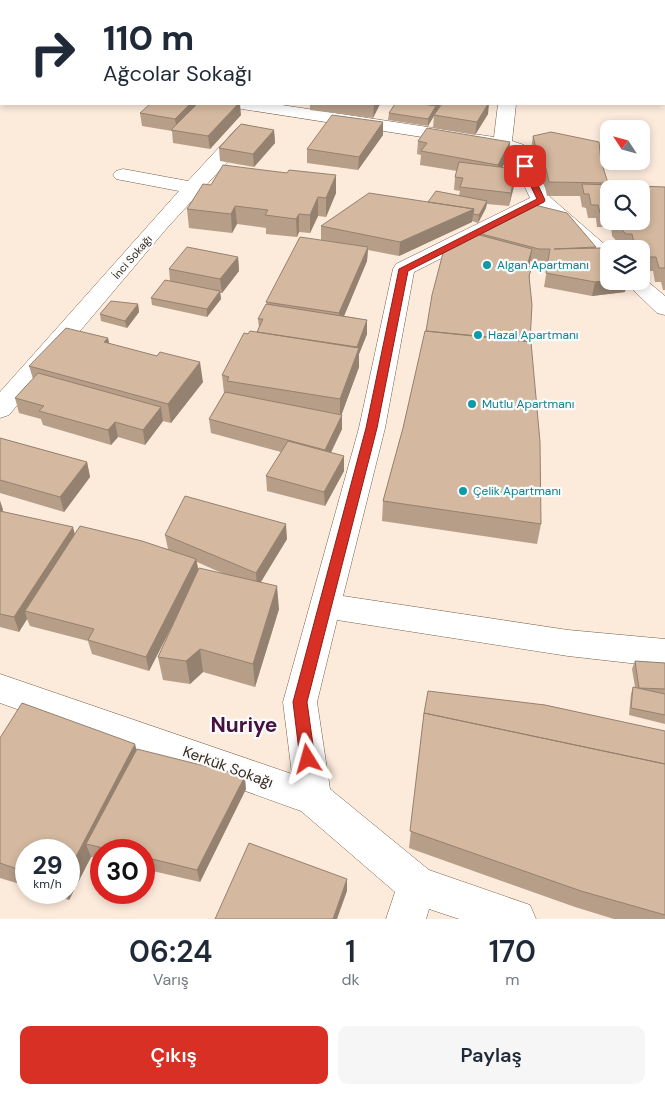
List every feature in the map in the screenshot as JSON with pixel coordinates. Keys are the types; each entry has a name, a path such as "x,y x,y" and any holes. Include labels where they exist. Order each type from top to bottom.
{"street":[{"path":"255,105 502,144 517,149 541,200 600,250"},
{"path":"502,144 507,105"},
{"name":"İnci Sokağı","path":"0,409 192,188 268,106"},
{"path":"123,175 192,188"},
{"path":"313,798 300,702 372,428 404,269 541,200"},
{"path":"645,290 665,308"},
{"path":"325,606 568,643 665,653"},
{"name":"Kerkük Sokağı","path":"0,688 313,798 412,902 516,919"}],"building":[{"path":"149,105 189,105 175,119 140,113"},
{"path":"196,105 237,105 208,136 171,130"},
{"path":"394,105 436,106 428,119 389,113"},
{"path":"441,105 487,105 477,122 434,115"},
{"path":"332,115 383,122 359,157 307,149"},
{"path":"241,124 274,130 253,154 219,148"},
{"path":"427,128 510,142 498,165 421,151 427,143 418,141"},
{"path":"551,132 599,142 600,170 604,170 607,180 600,180 600,183 549,182 544,160 539,160 533,136"},
{"path":"459,162 516,169 511,193 460,187 463,178 455,177"},
{"path":"223,165 287,173 289,170 336,175 326,198 318,197 310,215 299,214 296,219 265,215 268,210 235,206 231,214 187,209 203,184 211,185"},
{"path":"582,184 600,185 600,213 598,205 591,205 589,194 584,194"},
{"path":"650,186 665,187 665,268 659,268 656,257 650,257 650,240 633,240 632,234 626,234 622,230 650,230"},
{"path":"436,191 487,201 479,215 473,214 474,209 428,202"},
{"path":"369,193 474,209 400,242 321,226"},
{"path":"535,205 567,213 596,247 554,249 600,248 600,281 546,273 550,249 539,249 474,232"},
{"path":"472,233 532,249 527,266 532,267 529,276 532,305 530,341 426,331 432,295 443,253"},
{"path":"300,237 368,247 339,313 266,302"},
{"path":"187,247 238,257 220,279 169,269"},
{"path":"165,280 220,291 207,309 151,298"},
{"path":"111,301 138,304 125,321 100,314"},
{"path":"266,304 367,320 357,347 257,332 263,319 258,319"},
{"path":"66,328 108,338 104,342 157,356 160,352 200,362 168,404 29,366"},
{"path":"250,331 359,348 340,399 227,381 229,377 222,375 244,333 248,334"},
{"path":"425,331 531,342 540,442 541,524 383,501 403,428"},
{"path":"38,373 161,407 143,430 115,422 108,430 39,411 44,406 15,398"},
{"path":"225,392 342,415 325,450 209,419"},
{"path":"0,438 87,462 60,497 0,480"},
{"path":"288,441 344,456 324,492 266,476"},
{"path":"185,496 286,524 256,573 165,535"},
{"path":"0,511 73,527 14,617 0,614"},
{"path":"80,526 142,541 196,559 146,657 88,640 94,629 25,611"},
{"path":"199,568 277,586 253,664 200,649 186,661 158,657"},
{"path":"635,661 665,663 665,689 639,688"},
{"path":"633,687 665,694 665,715 631,708"},
{"path":"428,691 545,705 665,731 665,764 424,713"},
{"path":"22,703 135,744 80,849 80,839 15,839 15,868 0,863 0,738"},
{"path":"424,713 665,764 665,915 581,891 410,831"},
{"path":"137,749 245,776 197,870 155,860 155,839 90,839 90,845 86,844"},
{"path":"249,843 347,879 333,919 215,919"}],"place":[{"name":"Algan Apartmanı","path":"487,265"},
{"name":"Hazal Apartmanı","path":"478,335"},
{"name":"Mutlu Apartmanı","path":"472,404"},
{"name":"Çelik Apartmanı","path":"463,491"}],"district":[{"name":"Nuriye","path":"244,725"}],"route":[{"path":"308,759 300,702 372,428 404,269 541,200 525,166"}]}
